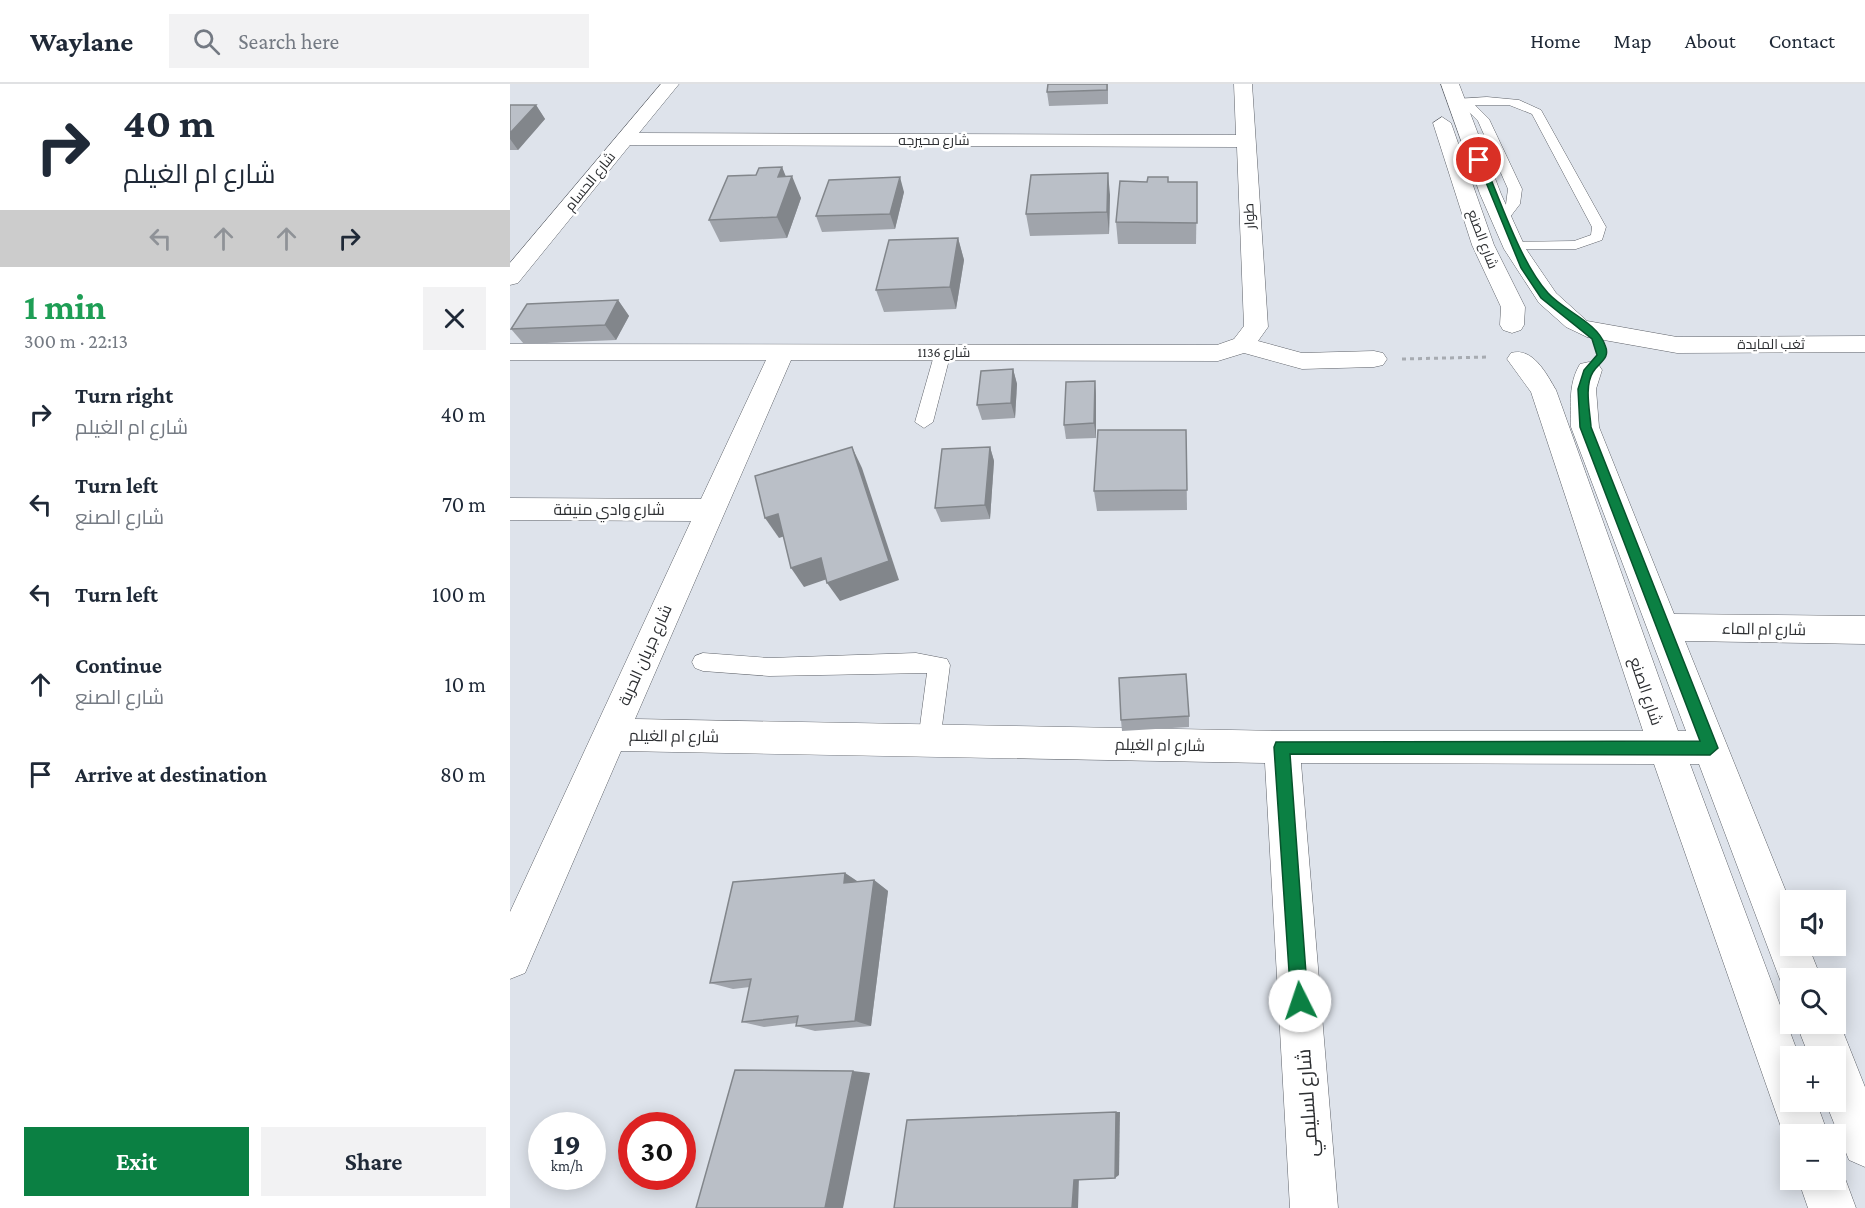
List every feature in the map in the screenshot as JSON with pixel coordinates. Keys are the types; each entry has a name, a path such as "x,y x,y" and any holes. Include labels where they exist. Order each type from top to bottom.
{"street":[{"name":"شارع الحسام","path":"510,278 670,84"},
{"name":"طوار","path":"1243,84 1244,141 1256,327 1243,345"},
{"name":"شارع الصنع","path":"1429,84 1484,245 1513,307 1512,325 1507,341 1543,390 1666,747 1780,1063"},
{"name":"شارع الصنع","path":"1457,96 1502,218 1526,268 1545,296 1581,325"},
{"name":"شارع محيرجه","path":"625,139 1244,141"},
{"name":"ثغب المايدة","path":"1512,325 1521,319 1546,315 1581,325 1677,345 1865,344"},
{"path":"1581,325 1601,346 1603,362 1583,389 1586,427 1796,968"},
{"name":"شارع 1136","path":"510,352 1218,353 1243,345"},
{"path":"1243,345 1302,361 1374,359"},
{"name":"ثغب المايدة","path":"1516,355 1547,372 1576,373 1603,362 1677,345"},
{"name":"شارع جريان الحربة","path":"510,958 709,510 782,352"},
{"name":"شارع وادي منيفة","path":"510,509 709,510"},
{"name":"شارع ام الماء","path":"1664,627 1865,630"},
{"name":"شارع ام الغيلم","path":"610,735 1282,747 1710,748"},
{"name":"شارع لسليمي","path":"1282,747 1314,1208"},
{"path":"1846,1096 1865,1144"},
{"path":"1826,1190 1832,1208"}],"lane":[{"path":"1457,96 1520,104 1537,112 1599,227 1597,237 1585,243 1515,246"},
{"path":"924,422 943,352"},
{"path":"704,662 769,667 916,662 939,665 930,741"}],"path":[{"path":"1374,359 1487,358 1516,355"}],"building":[{"path":"1048,84 1107,84 1107,90 1047,92"},
{"path":"510,105 536,105 510,133"},
{"path":"782,167 778,177 792,176 777,217 709,220 728,176 756,175 759,168"},
{"path":"1108,173 1107,212 1026,214 1031,175"},
{"path":"900,177 890,214 816,216 829,180"},
{"path":"1148,177 1168,177 1168,182 1197,182 1197,223 1116,222 1120,181 1147,182"},
{"path":"958,238 950,287 876,290 889,240"},
{"path":"618,300 605,325 511,329 527,304"},
{"path":"1013,369 1011,403 977,405 981,371"},
{"path":"1095,381 1094,423 1064,425 1066,382"},
{"path":"1098,430 1186,430 1187,490 1094,491"},
{"path":"852,447 889,561 827,583 821,558 791,568 778,514 765,518 755,476"},
{"path":"990,447 985,505 935,508 942,449"},
{"path":"1186,674 1189,716 1121,720 1119,678"},
{"path":"845,873 844,883 874,880 855,1021 796,1026 798,1016 742,1022 751,979 710,983 733,882"},
{"path":"735,1070 853,1071 825,1208 696,1208"},
{"path":"1116,1112 1115,1178 1074,1180 1072,1208 894,1208 907,1120"}],"route":[{"path":"1300,1001 1282,747 1710,748 1586,427 1583,389 1589,370 1598,363 1602,355 1601,346 1596,337 1545,296 1526,268 1502,218 1479,160"}]}
